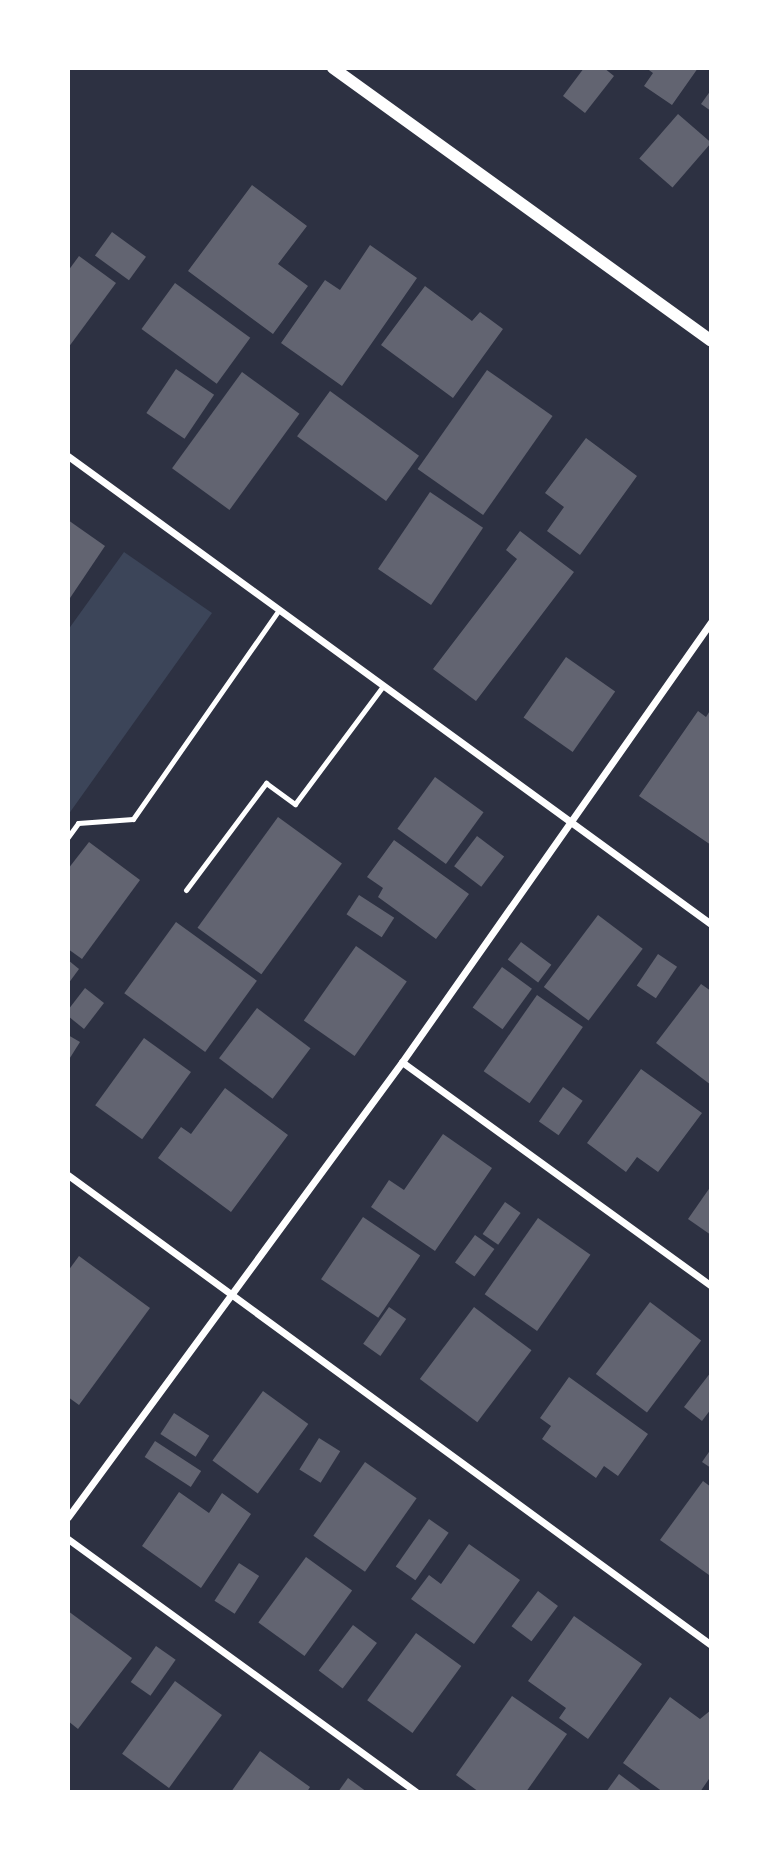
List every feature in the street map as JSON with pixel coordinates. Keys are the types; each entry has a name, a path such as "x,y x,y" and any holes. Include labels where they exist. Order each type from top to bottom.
{"street":[{"path":"333,68 711,341"},
{"path":"68,456 711,924"},
{"path":"68,1517 228,1294 401,1062 711,622"},
{"path":"401,1062 711,1286"},
{"path":"68,1175 711,1645"},
{"path":"68,1539 416,1792"}],"lane":[{"path":"68,837 78,823 133,819 279,610"},
{"path":"186,890 266,783 295,804 383,686"}],"shaded area":[{"path":"124,552 212,613 68,815 68,630"}],"building":[{"path":"584,68 604,68 614,76 585,113 563,96"},
{"path":"646,68 698,68 672,105 644,86 653,73"},
{"path":"711,90 711,111 701,104"},
{"path":"678,114 711,143 672,187 639,159"},
{"path":"252,185 307,226 278,264 308,286 273,334 188,271"},
{"path":"112,232 146,257 129,280 95,255"},
{"path":"370,245 417,278 342,386 281,343 325,280 340,290"},
{"path":"79,256 116,283 68,348 68,271"},
{"path":"175,283 250,338 217,384 141,329"},
{"path":"425,286 472,321 480,312 503,329 453,398 381,345"},
{"path":"176,369 214,395 184,439 146,413"},
{"path":"487,370 553,416 483,515 418,469"},
{"path":"242,372 299,414 229,510 172,468"},
{"path":"330,391 419,456 386,501 297,436"},
{"path":"586,438 637,476 580,555 547,531 564,507 545,493"},
{"path":"430,492 483,528 431,605 378,569"},
{"path":"68,520 105,546 68,601"},
{"path":"520,531 574,572 476,701 433,669 517,559 506,550"},
{"path":"566,657 615,691 573,752 524,718"},
{"path":"711,709 711,845 639,796 698,711 706,717"},
{"path":"435,777 484,812 446,864 397,829"},
{"path":"278,817 342,863 261,974 197,928"},
{"path":"477,836 504,856 481,887 454,866"},
{"path":"394,840 469,894 436,939 378,897 383,888 367,877"},
{"path":"89,842 140,880 82,959 68,949 68,869"},
{"path":"359,895 394,918 382,937 346,914"},
{"path":"598,915 643,949 589,1021 544,987"},
{"path":"176,922 257,981 205,1052 124,993"},
{"path":"521,942 551,965 538,982 508,960"},
{"path":"356,946 407,982 355,1056 304,1021"},
{"path":"658,954 677,967 656,998 637,986"},
{"path":"68,960 79,969 68,984"},
{"path":"502,967 532,989 503,1029 473,1007"},
{"path":"701,984 711,991 711,1085 656,1043"},
{"path":"85,988 104,1003 84,1029 68,1016 68,1010"},
{"path":"537,995 583,1027 530,1103 484,1071"},
{"path":"257,1008 311,1048 273,1099 219,1058"},
{"path":"68,1035 80,1042 68,1061"},
{"path":"144,1038 191,1072 142,1139 95,1105"},
{"path":"641,1069 702,1113 658,1172 637,1157 626,1172 587,1143"},
{"path":"563,1087 583,1101 559,1135 539,1121"},
{"path":"225,1088 288,1135 231,1212 158,1158 181,1127 191,1134"},
{"path":"443,1134 492,1168 435,1251 371,1207 389,1180 404,1190"},
{"path":"711,1186 711,1235 688,1219"},
{"path":"505,1202 521,1213 498,1245 483,1234"},
{"path":"363,1217 420,1256 378,1318 321,1279"},
{"path":"538,1218 590,1255 537,1331 485,1294"},
{"path":"475,1235 494,1249 474,1277 455,1263"},
{"path":"79,1256 150,1308 79,1405 68,1397 68,1271"},
{"path":"650,1302 701,1341 647,1412 596,1374"},
{"path":"389,1307 406,1319 380,1356 363,1344"},
{"path":"474,1307 532,1350 477,1422 420,1379"},
{"path":"711,1372 711,1409 702,1421 684,1407"},
{"path":"569,1377 648,1434 618,1476 604,1466 596,1478 542,1439 551,1426 540,1418"},
{"path":"263,1391 308,1424 258,1493 212,1461"},
{"path":"174,1413 209,1436 196,1457 160,1434"},
{"path":"319,1438 340,1451 321,1483 299,1469"},
{"path":"155,1441 201,1471 191,1487 145,1457"},
{"path":"711,1449 711,1468 702,1462"},
{"path":"365,1462 417,1498 365,1572 313,1536"},
{"path":"703,1481 711,1487 709,1575 660,1540"},
{"path":"179,1492 209,1513 222,1493 251,1514 201,1588 142,1546"},
{"path":"429,1519 449,1533 415,1580 396,1567"},
{"path":"469,1544 520,1580 474,1644 411,1599 429,1575 441,1584"},
{"path":"306,1557 352,1591 305,1656 258,1623"},
{"path":"239,1563 259,1576 235,1614 214,1601"},
{"path":"538,1591 558,1606 531,1641 512,1626"},
{"path":"68,1611 132,1658 78,1729 68,1721"},
{"path":"574,1616 642,1664 588,1739 559,1718 566,1708 528,1681"},
{"path":"353,1625 377,1643 343,1689 319,1671"},
{"path":"416,1633 461,1666 413,1733 367,1700"},
{"path":"156,1646 176,1660 150,1696 131,1682"},
{"path":"175,1681 222,1715 169,1788 122,1754"},
{"path":"512,1696 567,1734 526,1792 479,1792 456,1775"},
{"path":"670,1697 700,1719 711,1710 711,1776 700,1792 663,1792 623,1763"},
{"path":"260,1751 310,1787 307,1792 231,1792"},
{"path":"619,1774 643,1792 606,1792"},
{"path":"348,1778 367,1792 338,1792"}]}
